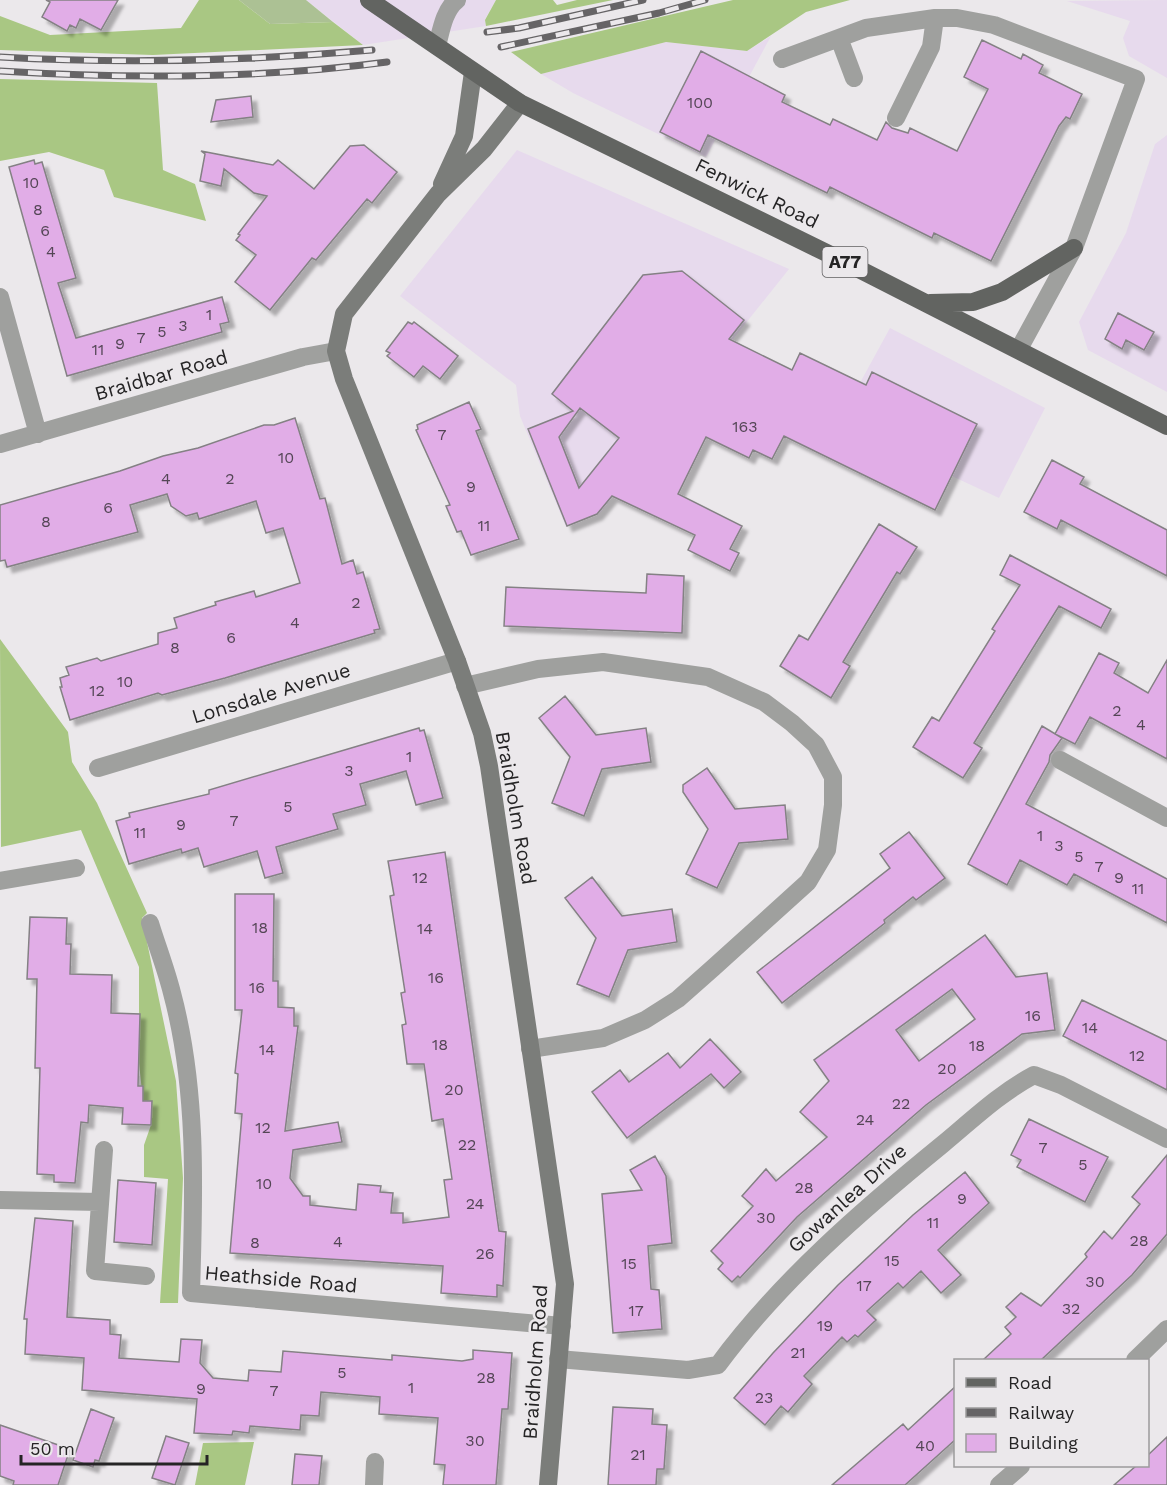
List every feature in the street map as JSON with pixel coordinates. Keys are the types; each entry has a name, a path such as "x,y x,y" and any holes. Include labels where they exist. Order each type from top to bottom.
{"main road":[{"name":"Fenwick Road","path":"369,0 520,103 928,303 1167,426"},
{"path":"928,303 973,302 1002,292 1074,248"}],"street":[{"path":"437,46 446,16 452,4 457,0"},
{"path":"896,118 931,47 935,18"},
{"path":"782,59 866,28 935,18 957,18 994,25 1136,79 1074,248 1019,349"},
{"path":"839,38 854,78"},
{"name":"Braidholm Road","path":"438,194 464,136 473,72"},
{"name":"Braidholm Road","path":"520,103 484,148 438,194 344,315 336,351 344,379 457,661 482,733 489,766 565,1284 548,1485"},
{"path":"0,297 38,434"},
{"name":"Braidbar Road","path":"0,444 303,357 336,351"},
{"name":"Lonsdale Avenue","path":"98,768 457,661"},
{"path":"465,686 538,669 603,662 708,678 764,702 792,723 816,745 833,777 833,805 827,850 808,882 713,968 678,999 645,1020 603,1038 530,1049"},
{"path":"1060,760 1167,818"},
{"path":"0,881 76,868"},
{"name":"Heathside Road","path":"150,923 172,994 186,1067 195,1184 191,1293 562,1326"},
{"name":"Gowanlea Drive","path":"558,1359 688,1370 718,1365 734,1344 806,1266 910,1171 1006,1093 1034,1075 1052,1081 1167,1139"},
{"path":"104,1150 95,1271 146,1276"},
{"path":"0,1200 100,1202"},
{"path":"1136,1359 1167,1329"},
{"path":"374,1485 375,1462"},
{"path":"999,1485 1020,1467"}],"shaded area":[{"path":"306,0 496,0 485,19 486,26 363,45"},
{"path":"1167,0 1167,78 1129,56 1123,38 1130,21 1067,1"},
{"path":"771,36 706,157 573,93 541,74 666,42 747,51"},
{"path":"1167,135 1167,392 1088,350 1079,322 1126,233 1155,144"},
{"path":"517,150 789,269 687,397 601,512 566,527 520,416 516,385 400,296"},
{"path":"890,328 1045,408 999,498 838,423"}],"green space":[{"path":"199,0 239,0 270,24 333,22 363,45 153,55 0,50 0,16 50,35 181,28"},
{"path":"239,0 306,0 333,22 270,24"},
{"path":"496,0 553,0 557,5 577,0 613,0 486,26 485,20"},
{"path":"733,0 850,0 806,12 747,51 666,42 541,74 511,52"},
{"path":"0,79 157,83 163,170 195,184 206,221 114,197 104,170 49,152 0,161"},
{"path":"0,639 68,732 72,762 97,803 147,913 142,918 176,1081 183,1178 178,1303 160,1303 168,1179 144,1177 144,1145 151,1125 143,1101 139,1063 139,967 81,830 1,847"},
{"path":"254,1442 245,1485 195,1485 203,1443"}],"building":[{"path":"46,0 118,0 101,30 80,19 76,28 70,25 67,31 42,17 50,2"},
{"path":"982,40 1021,59 1023,54 1043,65 1039,73 1082,94 1070,119 1066,117 1059,126 991,261 934,233 932,238 830,187 827,193 708,135 700,152 660,132 701,51 785,95 782,102 830,125 833,119 877,140 886,122 892,128 908,133 910,128 957,151 988,89 964,77"},
{"path":"251,96 253,117 211,122 216,100"},
{"path":"364,145 397,172 372,203 367,199 316,260 312,258 270,310 235,282 256,255 236,240 240,235 238,234 267,196 254,193 224,169 221,186 200,181 205,154 201,151 273,165 278,160 314,189 350,146"},
{"path":"34,160 35,164 42,162 76,278 58,283 76,338 222,297 229,322 220,324 222,332 67,376 9,167"},
{"path":"682,271 744,320 729,339 792,370 800,353 866,385 872,372 977,424 935,510 784,436 772,459 753,450 749,458 706,437 678,494 742,526 730,549 739,553 730,571 688,550 695,535 612,496 597,514 567,526 528,429 573,411 552,394 643,275","holes":["580,408 619,438 579,488 559,437"]},
{"path":"1118,313 1154,332 1144,350 1126,340 1122,349 1105,339"},
{"path":"408,322 412,324 414,322 458,356 440,379 423,366 414,377 387,356 390,353 386,351"},
{"path":"469,402 481,429 476,431 519,539 471,555 461,531 457,532 446,506 450,505 416,430 417,425"},
{"path":"295,418 320,499 325,498 342,564 353,560 357,574 363,572 380,629 374,630 375,633 225,678 162,695 158,693 70,720 60,687 62,687 60,678 69,675 66,667 97,658 101,661 158,644 158,633 177,628 174,618 216,605 215,602 254,591 256,597 300,583 283,528 266,533 256,501 199,519 197,513 186,516 171,506 167,494 130,505 138,532 7,567 5,560 0,561 0,505 120,471 163,456 198,448 264,425 274,425"},
{"path":"1052,460 1084,477 1080,484 1167,530 1167,576 1061,520 1057,529 1024,512"},
{"path":"879,524 917,547 900,574 897,572 843,662 850,666 831,698 780,666 799,635 808,640"},
{"path":"1010,555 1111,609 1101,628 1059,606 974,743 982,748 963,778 913,747 932,717 939,721 995,631 992,629 1020,585 1000,575"},
{"path":"647,574 684,576 682,633 504,626 506,587 646,593"},
{"path":"1099,653 1119,663 1114,673 1148,693 1167,660 1167,759 1090,717 1075,744 1055,734"},
{"path":"565,696 596,735 646,728 651,762 602,769 584,816 552,803 570,757 539,718"},
{"path":"1042,726 1062,738 1050,755 1049,762 1026,804 1167,879 1167,923 1074,874 1067,885 1020,860 1007,885 968,864"},
{"path":"419,728 420,731 424,730 443,798 416,805 406,771 360,784 366,805 333,814 338,829 276,847 283,873 265,878 257,851 204,867 198,848 182,853 181,849 129,864 116,821 130,817 129,813 209,794 209,790"},
{"path":"707,768 735,809 785,805 788,839 739,843 717,888 686,874 708,829 683,792 683,785"},
{"path":"909,832 945,878 916,900 913,897 884,920 885,923 782,1003 757,972 890,868 880,854"},
{"path":"445,852 499,1231 506,1232 503,1286 497,1285 497,1297 441,1293 443,1266 230,1253 242,1114 235,1113 238,1074 235,1073 242,1010 235,1010 235,894 274,894 273,981 278,981 278,1007 294,1008 294,1026 298,1026 285,1131 338,1122 342,1142 293,1150 290,1178 303,1196 310,1196 310,1205 356,1210 358,1184 381,1186 380,1192 393,1193 391,1213 403,1213 403,1223 449,1217 444,1180 452,1179 443,1119 432,1121 424,1064 407,1064 402,1025 406,1024 401,993 405,992 390,896 394,895 388,861"},
{"path":"592,877 622,916 672,909 677,942 628,950 609,997 577,984 596,938 565,898"},
{"path":"30,917 67,918 66,944 71,944 70,974 112,975 111,1013 140,1014 138,1086 143,1086 143,1101 152,1101 151,1125 122,1124 123,1108 89,1105 88,1123 81,1122 75,1183 54,1182 54,1175 37,1174 40,1068 35,1068 37,979 27,979"},
{"path":"985,935 1016,977 1047,973 1055,1030 1022,1034 926,1105 797,1217 740,1278 738,1276 732,1282 718,1269 723,1263 711,1251 753,1206 742,1196 766,1169 776,1181 827,1137 800,1112 829,1081 814,1060","holes":["952,989 975,1019 919,1061 896,1030"]},
{"path":"1082,1000 1167,1041 1167,1090 1063,1036"},
{"path":"710,1039 741,1072 724,1088 711,1074 627,1138 592,1092 620,1070 629,1082 668,1053 680,1068"},
{"path":"1029,1119 1108,1157 1085,1202 1017,1167 1021,1160 1011,1155"},
{"path":"1167,1155 1167,1234 1132,1275 1042,1359 984,1359 1011,1334 1005,1327 1016,1317 1006,1307 1021,1293 1041,1306 1087,1257 1085,1254 1104,1231 1112,1239 1140,1204 1132,1197"},
{"path":"655,1156 666,1176 672,1243 648,1246 651,1289 659,1290 662,1329 613,1333 602,1194 642,1190 630,1170"},
{"path":"965,1172 989,1203 938,1250 961,1275 941,1293 921,1271 903,1288 898,1283 867,1311 876,1320 858,1337 855,1335 847,1342 842,1337 804,1376 812,1384 788,1412 781,1406 765,1425 734,1398 838,1285 913,1215"},
{"path":"118,1180 156,1183 152,1245 114,1242"},
{"path":"35,1218 73,1221 67,1317 110,1320 110,1334 121,1335 119,1358 179,1362 181,1339 202,1340 200,1363 213,1378 248,1381 249,1370 281,1372 283,1351 392,1360 392,1355 462,1361 473,1359 473,1350 512,1353 508,1409 502,1409 496,1485 443,1485 445,1465 434,1464 438,1418 379,1414 380,1397 321,1392 319,1416 301,1415 300,1430 250,1426 249,1433 233,1431 232,1435 194,1433 197,1399 82,1390 84,1358 25,1354 27,1319 24,1319"},
{"path":"954,1388 954,1441 905,1485 832,1485 903,1424 908,1430"},
{"path":"613,1407 653,1409 652,1424 667,1425 664,1469 657,1469 656,1485 608,1485"},
{"path":"91,1409 114,1418 99,1461 95,1460 93,1467 73,1460"},
{"path":"0,1425 70,1449 58,1485 13,1485 14,1481 0,1476"},
{"path":"166,1436 189,1443 175,1485 152,1478"},
{"path":"1167,1437 1167,1485 1114,1485 1135,1467 1149,1467 1149,1454"},
{"path":"295,1454 322,1456 319,1485 292,1485"}],"railway":[{"path":"487,32 519,28 643,0"},
{"path":"501,47 659,13 705,0"},
{"path":"0,57 186,60 279,57 372,50"},
{"path":"0,71 194,76 291,72 387,62"}]}
